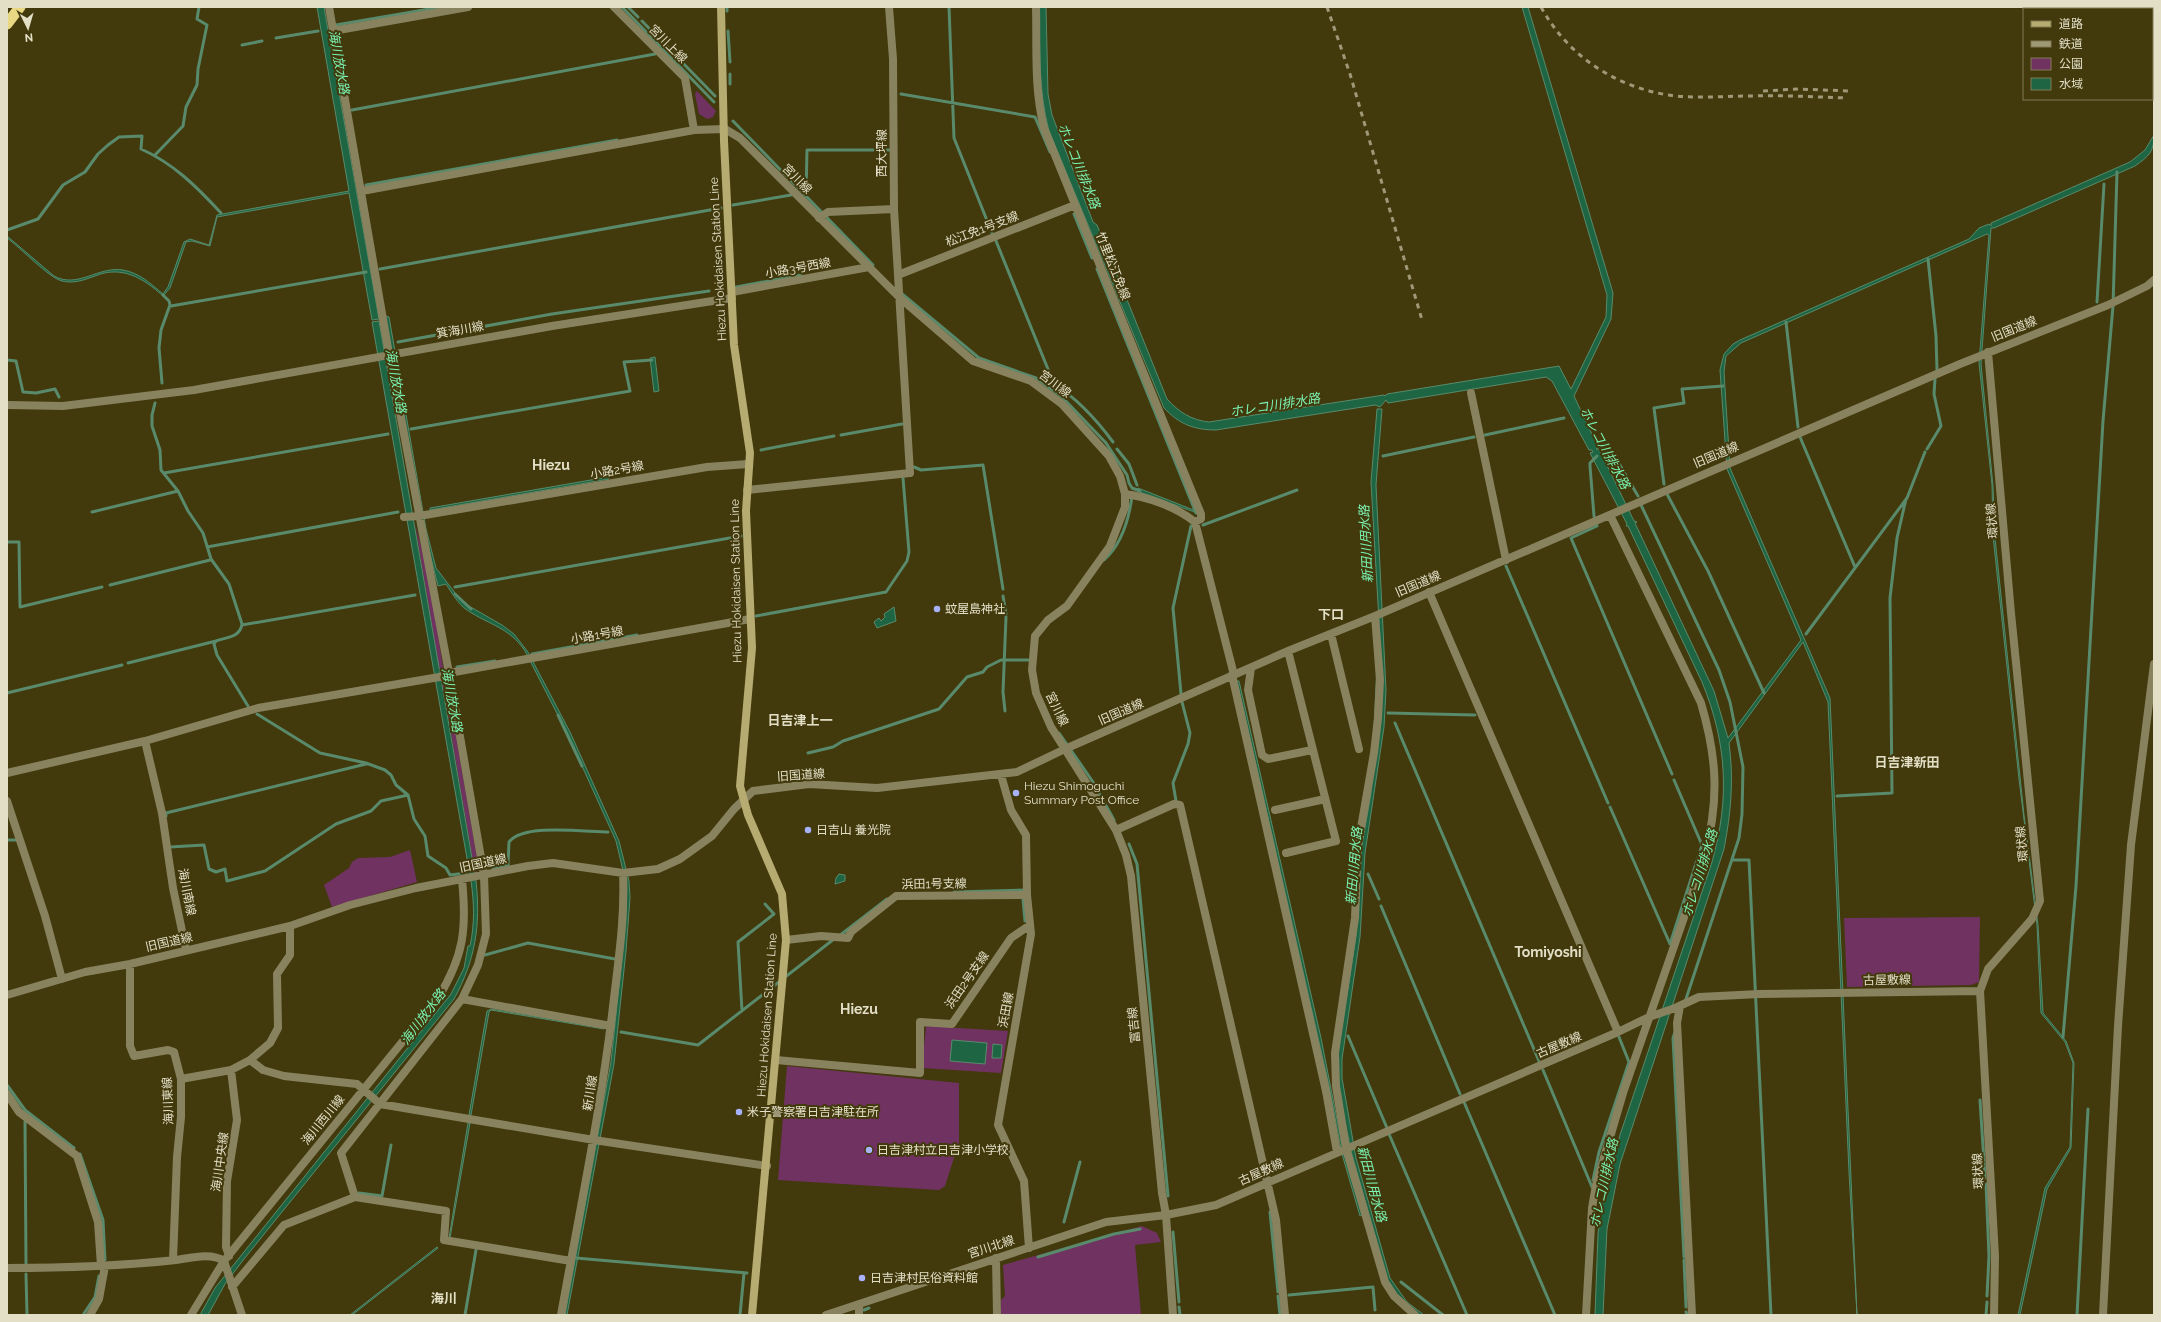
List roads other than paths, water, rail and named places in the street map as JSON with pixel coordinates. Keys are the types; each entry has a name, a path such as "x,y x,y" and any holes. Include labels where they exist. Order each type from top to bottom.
{"highway":[{"path":"7,24 20,7"}],"main road":[{"name":"Hiezu Hokidaisen Station Line","path":"721,7 734,345 750,453 747,490 752,648 740,786 743,800 782,894 786,940 767,1166 752,1315"}],"street":[{"path":"329,7 417,516 447,675 481,876 486,934 478,965 462,999 378,1103 341,1153 355,1197"},
{"path":"333,31 468,7"},
{"name":"宮川上線","path":"614,7 684,78 694,130"},
{"name":"西大坪線","path":"747,490 910,473 894,209 893,66 889,7"},
{"name":"竹里松江免線","path":"1036,7 1040,113 1075,205 1200,514 1201,519 1195,522"},
{"path":"362,191 694,130 725,129"},
{"name":"宮川線","path":"725,129 740,138 900,298 973,361 1031,381 1062,404 1109,456 1120,476 1125,494 1125,507 1110,546 1067,606 1048,620 1035,636 1032,670 1036,693 1051,727 1065,749"},
{"name":"松江免1号支線","path":"898,275 1075,205"},
{"path":"819,218 828,212 894,209"},
{"name":"小路3号西線","path":"732,295 869,267"},
{"name":"旧国道線","path":"7,995 85,972 130,964 290,926 350,905 416,888 465,880 528,866 553,864 623,873 658,869 680,860 712,836 743,800 753,792 809,784 877,788 1018,772 1065,749 1288,651 1375,616 1632,504 1988,352 2108,304 2147,286 2154,280"},
{"name":"箕海川線","path":"7,405 63,406 194,390 389,354 732,295"},
{"name":"環状線","path":"1988,352 2011,613 2040,901 2032,919 1988,969 1980,991 1995,1256 1994,1315"},
{"path":"1471,393 1506,560"},
{"name":"小路2号線","path":"404,516 417,516 707,467 748,464"},
{"path":"1125,494 1139,496 1183,513 1195,522 1233,675 1326,1092 1337,1152"},
{"path":"1586,1315 1592,1208 1596,1185 1623,1093 1652,1016 1704,860 1712,827 1715,770 1710,734 1701,703 1613,513"},
{"path":"1429,592 1618,1032"},
{"path":"1375,616 1380,680 1378,718 1374,754 1358,845 1354,925 1335,1053 1336,1086 1346,1148 1385,1282 1394,1296 1415,1315"},
{"name":"小路1号線","path":"7,773 145,741 258,708 750,619"},
{"path":"1331,634 1359,749"},
{"path":"1286,853 1336,841 1288,651"},
{"path":"2104,1315 2110,1177 2131,845 2154,664"},
{"path":"1251,668 1248,690 1262,755 1268,758 1312,750"},
{"name":"海川南線","path":"145,741 162,812 169,862 186,950"},
{"name":"富吉線","path":"1065,749 1116,830 1126,855 1131,876 1162,1192 1166,1215 1173,1315"},
{"name":"浜田線","path":"1001,775 1011,810 1026,835 1027,895 1030,925 1028,958 998,1117 1000,1131 1024,1181 1029,1248"},
{"path":"1275,810 1325,799"},
{"path":"7,801 43,911 62,979"},
{"path":"1116,830 1174,804 1180,805 1276,1220 1285,1315"},
{"name":"新川線","path":"561,1315 594,1140 611,1026 620,947 624,892 623,873"},
{"name":"海川西川線","path":"191,1315 226,1262 438,998 451,976 460,954 464,930 465,880"},
{"name":"浜田1号支線","path":"786,940 821,936 848,938 851,932 896,896 1027,895"},
{"name":"浜田2号支線","path":"776,1060 920,1073 920,1022 952,1024 1011,938 1030,925"},
{"path":"181,1079 231,1070 250,1060 270,1043 278,1028 277,974 290,955 290,926"},
{"name":"海川東線","path":"130,964 130,1046 132,1053 134,1056 168,1050 174,1052 181,1079 181,1117 177,1157 173,1260"},
{"name":"古屋敷線","path":"1166,1215 1216,1205 1652,1016 1678,1007 1698,997 1767,994 1980,991"},
{"path":"462,999 611,1026"},
{"path":"1678,1007 1677,1023 1692,1315"},
{"path":"250,1060 263,1070 284,1076 357,1084 378,1103 594,1140 767,1166"},
{"name":"海川中央線","path":"231,1070 237,1120 227,1181 226,1262 242,1315"},
{"path":"7,1094 19,1112 76,1156 98,1222 103,1266 99,1299 90,1315"},
{"path":"232,1285 284,1225 355,1197 446,1211 444,1240 571,1261"},
{"name":"宮川北線","path":"826,1315 1106,1222 1166,1215"},
{"path":"7,1268 103,1266 215,1257 226,1262"},
{"path":"996,1258 997,1315"},
{"path":"859,1304 859,1315"}],"water":[{"path":"317,7 324,7 379,319 372,320 349,193 217,217 210,246 192,241 186,242 170,288 163,296 140,279 123,273 105,273 75,282 66,282 56,279 7,238 7,236 54,276 71,280 80,279 105,271 123,270 140,276 163,294 168,287 184,242 190,239 209,245 217,215 349,191"},
{"path":"1039,7 1046,7 1048,94 1052,115 1093,222 1097,225 1167,399 1186,415 1209,422 1385,396 1387,394 1559,366 1571,389 1606,317 1607,295 1522,7 1528,7 1613,293 1611,319 1574,396 1598,447 1596,449 1599,449 1634,521 1637,522 1635,523 1714,691 1728,738 1801,640 1727,469 1720,370 1724,354 1733,344 1740,340 1969,239 1979,228 1989,224 1991,226 1991,223 2130,162 2145,150 2154,135 2152,150 2135,166 1991,228 1981,364 1993,486 1995,538 2024,815 2038,925 2043,1013 2066,1041 2074,1063 2071,1148 2047,1189 2020,1315 2018,1315 2045,1188 2070,1147 2073,1063 2065,1042 2041,1013 2037,925 2019,779 1993,536 1992,485 1979,363 1989,235 1987,234 1741,343 1726,356 1724,372 1730,468 1830,698 1857,1315 1849,1172 1828,702 1803,642 1729,743 1731,756 1731,796 1724,849 1620,1164 1607,1229 1603,1315 1595,1315 1598,1234 1601,1210 1620,1135 1712,862 1722,815 1723,771 1721,749 1717,727 1702,682 1628,526 1626,526 1627,524 1590,453 1593,452 1592,450 1589,450 1552,381 1546,377 1388,403 1386,400 1380,407 1375,405 1216,430 1201,429 1187,425 1175,418 1164,408 1049,131 1045,116 1041,85"},
{"path":"385,316 389,317 426,529 436,568 462,602 502,625 514,634 528,652 570,732 619,841 629,881 630,898 626,951 614,1064 567,1315 565,1315 611,1062 626,919 626,883 616,841 567,733 525,651 519,643 505,631 464,608 446,584 438,586 422,522"},
{"path":"379,321 476,881 478,913 475,942 467,971 454,999 244,1259 225,1284 208,1315 200,1315 215,1288 451,994 464,968 468,946 470,946 472,937 474,913 471,881 372,322"},
{"path":"655,357 659,391 654,392 650,358"},
{"path":"1377,409 1382,409 1376,485 1386,690 1384,727 1365,853 1360,937 1342,1059 1342,1078 1356,1158 1390,1278 1407,1302 1424,1315 1418,1315 1404,1304 1389,1285 1351,1151 1339,1093 1337,1059 1356,936 1361,851 1371,793 1379,621 1371,482"},
{"path":"608,477 609,479 430,510 430,508"},
{"path":"1138,488 1196,511 1197,513 1137,491"},
{"path":"894,607 896,621 877,628 874,622 879,618 881,621 885,617 884,614"},
{"path":"1237,681 1239,681 1321,1038 1344,1155 1362,1215 1360,1216 1342,1154 1329,1086"},
{"path":"839,874 845,875 845,881 835,884 836,878"},
{"path":"491,1009 605,1028 491,1010 489,1012 471,1115 469,1115 487,1011"},
{"path":"952,1040 987,1043 985,1064 950,1061"},
{"path":"993,1044 1002,1045 1001,1058 992,1058"},
{"path":"468,1123 470,1123 449,1238"},
{"path":"437,1247 438,1248 352,1315 350,1315"}],"waterway":[{"path":"155,155 183,126 186,107 197,85 198,69 207,25 197,19 199,7"},
{"name":"海川放水路","path":"336,25 441,7"},
{"path":"622,7 714,102"},
{"path":"628,7 638,17"},
{"path":"949,7 954,138 992,233"},
{"path":"642,21 715,96"},
{"path":"276,38 318,31"},
{"path":"728,31 730,62"},
{"path":"242,45 262,41"},
{"path":"352,110 655,54"},
{"path":"730,74 730,84"},
{"path":"901,94 1035,117 1050,152"},
{"path":"733,121 873,265"},
{"path":"7,230 38,219 63,185 85,172 98,154 119,137 142,136 141,149 164,161 184,176 221,213"},
{"path":"366,185 617,140"},
{"path":"806,197 807,150 889,150"},
{"path":"2063,1037 2076,886 2103,421 2113,306 2117,172"},
{"path":"2097,302 2104,184"},
{"path":"733,205 791,195"},
{"path":"380,269 721,208"},
{"path":"1074,214 1092,258"},
{"path":"996,241 1054,384 1071,396 1086,410 1113,442"},
{"path":"1928,259 1936,336 1937,370"},
{"path":"1097,269 1196,513"},
{"path":"171,306 366,272"},
{"path":"736,287 801,275"},
{"name":"海川放水路","path":"398,342 552,314 709,291"},
{"path":"901,293 979,358 1036,378 1062,397 1106,443 1127,475 1132,488 1140,491"},
{"path":"162,383 159,348 161,330 170,305 169,301 163,295"},
{"path":"1786,322 1798,427"},
{"path":"7,360 16,361 23,392 36,393 55,389 59,397"},
{"path":"411,429 630,391 624,362 652,360"},
{"path":"1927,449 1941,426 1934,394 1935,379"},
{"path":"1664,484 1654,408 1684,403 1682,389 1723,386"},
{"path":"155,403 152,415 152,426 160,450 161,470 178,491 188,511 203,533 211,559 229,584 242,624 241,629 236,634 216,641 214,644 217,655 248,706"},
{"path":"1485,435 1564,418"},
{"path":"841,435 902,424"},
{"path":"164,473 388,434"},
{"path":"761,450 834,436"},
{"path":"1383,456 1474,437"},
{"path":"1800,437 1855,567"},
{"name":"ホレコ川排水路","path":"1607,443 1638,496"},
{"path":"1117,449 1129,464 1137,485"},
{"path":"1806,634 1907,498 1925,452"},
{"name":"ホレコ川排水路","path":"1597,456 1590,463 1594,516 1597,526 1571,538 1672,774"},
{"path":"914,467 921,470 983,465 1003,589"},
{"path":"756,616 886,592 907,561 909,552 903,478"},
{"path":"1203,525 1297,490"},
{"path":"92,512 178,491"},
{"path":"1667,494 1708,571 1764,693"},
{"path":"1104,560 1116,546 1124,531 1132,496"},
{"path":"1837,796 1892,793 1890,598 1897,538 1906,499"},
{"path":"1641,505 1719,670 1730,702 1743,767 1742,814 1739,838 1685,1002"},
{"path":"207,547 398,512"},
{"path":"1181,694 1173,608 1191,526"},
{"path":"455,587 741,536"},
{"path":"7,542 19,542 20,607 102,587"},
{"path":"110,585 210,560"},
{"path":"1506,566 1608,803"},
{"path":"455,594 471,609"},
{"path":"242,625 415,595"},
{"path":"1003,596 1006,614"},
{"path":"1005,711 1003,692 1006,617"},
{"path":"532,654 637,635"},
{"path":"128,663 216,641"},
{"path":"808,753 833,747 843,741 939,709 967,677 983,672 987,667 1001,660 1030,660"},
{"name":"海川放水路","path":"457,667 495,661"},
{"path":"7,693 122,665"},
{"path":"1176,801 1173,783 1188,744 1190,733 1182,702"},
{"path":"1388,713 1475,715"},
{"path":"257,714 320,753 366,763 385,770 391,775 396,785 408,795 414,819 425,836 428,856 446,868 450,875 466,873"},
{"path":"558,715 582,766"},
{"path":"1395,723 1539,1061"},
{"path":"1059,733 1093,782 1114,820"},
{"path":"166,816 166,813 366,764"},
{"name":"ホレコ川排水路","path":"1670,944 1702,845 1674,780"},
{"path":"170,847 204,845 209,869 216,872 225,869 227,881 265,871 336,824 371,811 381,801 408,795"},
{"path":"1610,807 1670,944"},
{"path":"493,868 508,865 509,842 516,836 527,832 541,830 608,832"},
{"path":"7,840 16,840"},
{"path":"1129,844 1137,864 1168,1196"},
{"path":"1733,860 1749,860 1771,1315"},
{"path":"1368,874 1379,899"},
{"path":"954,892 1025,890"},
{"path":"839,936 887,899"},
{"path":"1023,899 1025,921"},
{"path":"742,1011 738,942 774,914 765,904"},
{"path":"1381,906 1460,1094"},
{"path":"621,1032 698,1045 834,939"},
{"path":"485,955 528,943 615,959"},
{"path":"1675,1032 1673,1038 1684,1257"},
{"path":"1348,1036 1387,1128"},
{"name":"ホレコ川排水路","path":"1593,1180 1599,1152 1629,1062 1619,1037"},
{"name":"ホレコ川排水路","path":"1543,1070 1592,1187"},
{"path":"7,1085 25,1110 74,1148"},
{"path":"1980,1100 1985,1178"},
{"path":"1464,1102 1555,1315"},
{"path":"2077,1315 2088,1109"},
{"path":"25,1122 26,1264"},
{"path":"1389,1134 1467,1315"},
{"path":"359,1193 382,1196 391,1145"},
{"path":"80,1154 103,1220 105,1260"},
{"path":"1064,1222 1080,1162"},
{"path":"1986,1184 1989,1256 1987,1296"},
{"path":"1270,1212 1278,1292"},
{"path":"1038,1257 1114,1234 1140,1229"},
{"path":"1173,1232 1179,1302"},
{"path":"465,1315 476,1250"},
{"path":"576,1258 747,1273"},
{"path":"1684,1260 1686,1307"},
{"path":"740,1315 744,1273"},
{"path":"26,1274 27,1315"},
{"path":"83,1315 95,1297 99,1276"},
{"path":"1401,1282 1443,1315"},
{"path":"1289,1295 1373,1287 1375,1310"},
{"path":"1278,1296 1280,1315"},
{"path":"1986,1315 1987,1302"},
{"path":"1179,1307 1180,1315"},
{"path":"864,1310 869,1308"}],"railway":[{"path":"1327,7 1350,74 1422,320"},
{"path":"1541,7 1565,40 1594,66 1611,76 1648,91 1689,97 1777,96 1847,98"},
{"path":"1763,91 1798,89 1849,91"}],"place":[{"name":"蚊屋島神社","path":"937,609"},
{"name":"Hiezu Shimoguchi Summary Post Office","path":"1016,793"},
{"name":"日吉山 養光院","path":"808,830"},
{"name":"米子警察署日吉津駐在所","path":"739,1112"},
{"name":"日吉津村立日吉津小学校","path":"869,1150"},
{"name":"日吉津村民俗資料館","path":"862,1278"}],"district":[{"name":"Hiezu","path":"551,465"},
{"name":"下口","path":"1331,614"},
{"name":"日吉津上一","path":"800,720"},
{"name":"日吉津新田","path":"1907,762"},
{"name":"Tomiyoshi","path":"1548,952"},
{"name":"Hiezu","path":"859,1009"},
{"name":"海川","path":"444,1298"}],"water label":[{"name":"新田川用水路","path":"1366,544"},
{"name":"新田川用水路","path":"1354,866"},
{"name":"新田川用水路","path":"1372,1184"}]}
